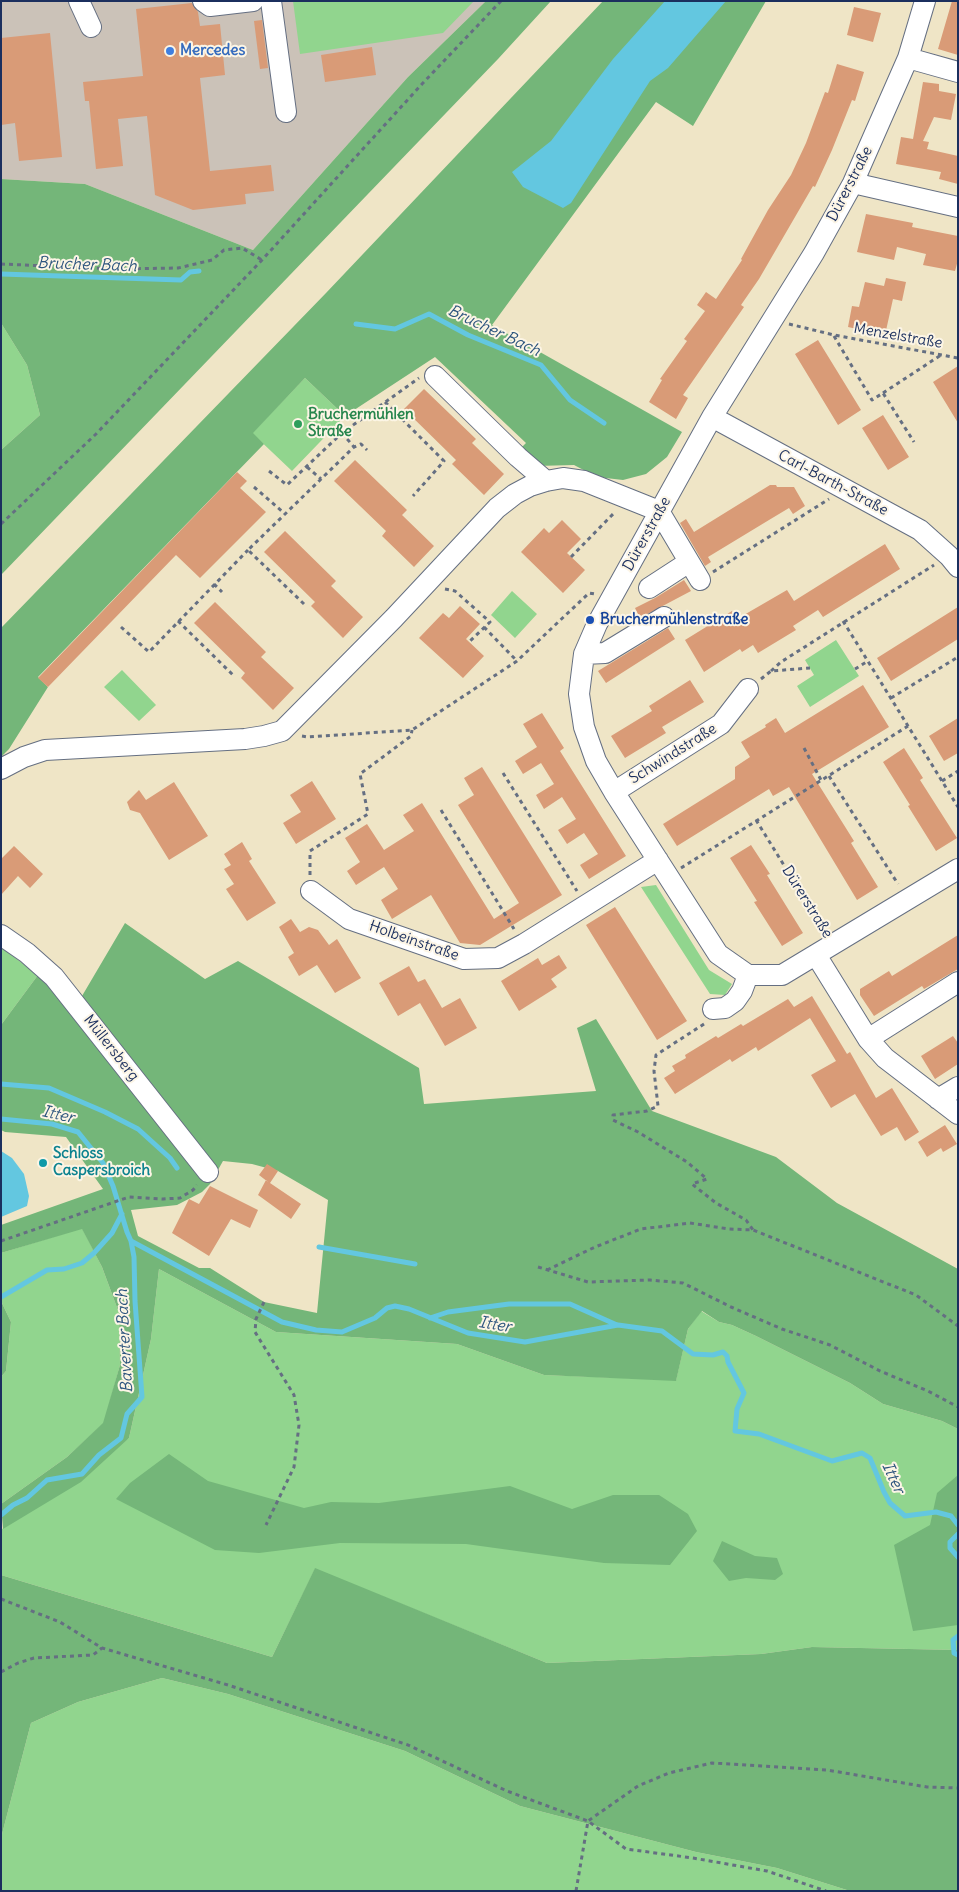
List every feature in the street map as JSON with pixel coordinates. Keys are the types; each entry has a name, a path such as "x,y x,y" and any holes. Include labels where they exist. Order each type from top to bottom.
{"street":[{"path":"79,1 91,27"},
{"path":"203,1 210,6 253,1"},
{"path":"271,1 286,112"},
{"name":"Dürerstraße","path":"925,1 908,58 853,183 814,252 712,417 613,594 584,654 579,694 584,727 596,761 614,792 718,954 748,976 782,975 958,869"},
{"path":"908,58 958,72"},
{"path":"853,183 958,207"},
{"path":"435,376 518,457 546,481"},
{"name":"Carl-Barth-Straße","path":"712,417 920,530 953,562"},
{"path":"1,769 24,757 45,750 245,739 282,731 326,688 497,508 515,494 546,481 563,478 584,481 659,511 700,580"},
{"path":"649,588 689,562"},
{"path":"584,654 605,653 664,617"},
{"name":"Schwindstraße","path":"614,792 721,724 748,689"},
{"name":"Holbeinstraße","path":"311,890 349,919 464,959 498,958 524,944 658,860"},
{"name":"Müllersberg","path":"1,935 27,953 54,978 208,1172"},
{"path":"816,955 868,1039 885,1058 958,1114"},
{"path":"713,1009 725,1008 735,1001 742,991 748,976"},
{"path":"868,1039 958,982"},
{"path":"938,1099 958,1087"}],"path":[{"path":"1,524 96,434 262,260 415,91 501,1"},
{"path":"1,264 116,270 178,268 212,260 224,250 242,248 262,260"},
{"name":"Menzelstraße","path":"805,328 834,336 958,358"},
{"name":"Menzelstraße","path":"834,336 872,400 883,393"},
{"path":"914,442 883,393 942,355"},
{"path":"269,471 288,485 342,434 385,402 429,370 435,376"},
{"path":"385,402 444,461 413,496"},
{"path":"342,434 354,447"},
{"path":"121,627 149,652 284,513 354,447 361,444 367,450"},
{"path":"307,467 321,479"},
{"path":"254,487 284,513"},
{"path":"700,580 844,490"},
{"path":"571,557 628,499"},
{"path":"248,550 304,604"},
{"path":"748,689 781,662 843,622 953,562"},
{"path":"430,579 441,588 455,591 490,622 469,642"},
{"path":"214,584 222,592"},
{"path":"282,731 308,737 412,730 517,661 589,594 613,594"},
{"path":"178,621 232,675"},
{"path":"843,622 958,806"},
{"path":"484,627 517,661"},
{"path":"890,698 958,657"},
{"path":"855,669 868,661"},
{"path":"771,671 810,668"},
{"path":"686,865 908,726"},
{"path":"311,890 310,851 368,814 360,774 411,736 412,730"},
{"path":"804,748 821,780"},
{"path":"942,781 958,771"},
{"path":"503,773 586,906"},
{"path":"828,776 907,900"},
{"path":"441,810 524,944"},
{"name":"Dürerstraße","path":"756,820 833,945"},
{"path":"713,1009 706,1023 656,1055 654,1071 658,1106 647,1111 613,1115 613,1120 638,1132 687,1162 707,1178 692,1184 716,1203 746,1220 753,1230"},
{"path":"1,1240 129,1198 180,1198 193,1190 208,1172"},
{"path":"547,1270 595,1247 641,1229 690,1223 729,1229 753,1230 916,1295 958,1326"},
{"path":"538,1267 588,1282 650,1280 683,1283 731,1307 782,1329 830,1345 880,1371 928,1391 958,1407"},
{"path":"264,1302 256,1319 254,1332 294,1395 299,1425 294,1468 266,1525"},
{"path":"1,1599 60,1622 102,1648 228,1685 408,1745 507,1791 588,1821 626,1849 767,1871 826,1891"},
{"path":"1,1672 18,1663 34,1658 93,1655 102,1648"},
{"path":"576,1891 588,1821 638,1786 669,1773 712,1763 827,1770 927,1787 958,1788"}],"shaded area":[{"path":"1,1 486,1 408,77 253,250 85,184 1,179"}],"green space":[{"path":"293,1 474,1 443,33 300,54"},
{"path":"486,1 551,1 498,59 1,575 1,450 40,415 27,365 1,323 1,179 85,184 253,250 408,77"},
{"path":"603,1 766,1 693,126 656,102 492,325 682,432 667,457 646,474 623,480 597,477 574,465 536,466 518,451 526,443 435,357 345,416 305,378 253,433 264,444 38,677 48,687 9,749 1,757 1,628 326,293"},
{"path":"1,323 27,365 40,415 1,450"},
{"name":"Bruchermühlen Straße","path":"305,378 345,416 292,471 252,433"},
{"path":"512,591 537,614 515,638 491,615"},
{"path":"836,640 859,676 810,707 797,686 814,675 805,660"},
{"path":"122,670 156,705 139,721 104,687"},
{"path":"656,885 709,970 732,984 725,995 710,994 641,887"},
{"path":"125,923 205,979 238,961 419,1068 424,1104 596,1091 577,1028 596,1019 652,1111 776,1157 837,1203 958,1269 958,1429 942,1421 883,1404 850,1383 756,1336 732,1325 719,1322 702,1311 688,1329 676,1381 544,1375 457,1344 276,1332 159,1269 151,1339 129,1438 81,1482 3,1529 1,1504 67,1457 103,1423 120,1365 119,1313 102,1267 82,1229 1,1253 1,1225 103,1189 66,1137 5,1132 1,1130 1,1025 38,975 72,1013","holes":["223,1161 252,1164 278,1171 328,1200 317,1313 264,1302 210,1268 199,1268 138,1236 131,1210 177,1205 202,1192 210,1184"]},
{"path":"1,947 38,975 1,1025"},
{"path":"82,1228 102,1267 119,1313 120,1365 104,1423 67,1457 1,1504 1,1377 6,1371 11,1322 1,1301 1,1253"},
{"path":"159,1269 276,1332 457,1344 544,1375 676,1380 688,1329 701,1311 719,1322 732,1325 756,1336 850,1383 883,1404 942,1421 958,1429 958,1650 812,1647 761,1654 547,1663 315,1569 272,1657 1,1575 1,1522 2,1529 129,1438 151,1339"},
{"path":"1,1301 11,1322 6,1371 1,1377"},
{"path":"169,1454 208,1481 304,1508 331,1502 379,1503 510,1486 572,1509 613,1495 659,1495 688,1514 697,1531 670,1565 604,1563 466,1544 340,1543 259,1553 215,1550 116,1499 130,1483"},
{"path":"958,1475 958,1625 913,1631 894,1545 930,1525 937,1493"},
{"path":"722,1541 755,1556 777,1558 783,1574 775,1580 746,1578 729,1581 713,1561"},
{"path":"315,1568 547,1663 761,1654 812,1647 958,1650 958,1891 850,1891 777,1868 696,1852 520,1806 405,1751 228,1694 162,1678 78,1702 31,1723 1,1838 1,1575 272,1657"},
{"path":"162,1678 228,1694 405,1751 520,1806 696,1852 777,1868 850,1891 1,1891 1,1838 31,1723 78,1702"}],"water":[{"path":"665,1 726,1 668,68 650,81 571,203 563,208 523,187 512,172 551,141 613,59"},
{"path":"1,1151 12,1158 24,1174 29,1196 27,1206 1,1217"}],"building":[{"path":"952,1 958,1 958,55 938,49"},
{"path":"192,3 198,12 200,26 220,24 225,75 200,78 210,171 271,165 274,191 245,194 246,204 193,210 155,195 147,116 118,119 123,166 96,169 89,101 85,101 83,82 143,76 136,9"},
{"path":"854,7 881,13 873,42 847,35"},
{"path":"262,20 268,68 260,69 254,21"},
{"path":"50,33 62,157 19,161 15,123 1,125 1,38"},
{"path":"372,47 376,75 325,82 321,55"},
{"path":"837,64 864,72 855,101 852,100 815,187 813,186 759,279 741,305 744,307 683,395 688,398 676,419 649,402 662,380 660,379 687,341 684,339 705,311 697,305 706,292 716,299 742,260 768,210 791,175 806,143 825,92 828,93"},
{"path":"923,82 939,84 939,91 956,94 951,120 934,117 923,141 929,142 927,149 958,156 958,184 939,179 941,172 896,164 901,137 913,139"},
{"path":"866,214 913,223 912,227 958,236 958,260 955,271 923,265 926,254 897,247 894,260 857,252"},
{"path":"886,278 906,282 902,301 893,299 885,335 848,327 852,306 859,307 865,282 884,286"},
{"path":"818,340 861,410 838,425 795,354"},
{"path":"958,366 958,423 933,382"},
{"path":"424,389 476,439 472,443 504,474 484,495 452,464 456,460 404,409"},
{"path":"883,415 909,457 888,470 862,428"},
{"path":"355,460 407,510 402,515 434,546 414,567 382,536 386,531 334,481"},
{"path":"237,472 247,481 240,488 266,512 200,578 176,555 48,687 38,678"},
{"path":"770,485 794,487 805,506 793,514 789,508 708,557 711,562 705,566 680,523 686,519 694,532"},
{"path":"562,520 581,539 567,553 585,570 563,593 521,552 544,528 549,533"},
{"path":"285,531 336,581 331,586 363,617 343,638 311,606 315,602 264,552"},
{"path":"885,544 900,569 823,617 818,610 793,626 796,630 758,653 753,645 742,652 740,649 704,672 685,640 732,611 737,619 787,590 794,601"},
{"path":"684,580 691,591 640,618 635,608"},
{"path":"215,602 266,652 261,657 294,688 273,710 241,678 245,673 194,623"},
{"path":"460,606 480,624 466,639 484,656 463,678 419,638 443,613 449,618"},
{"path":"958,607 958,639 891,681 877,658"},
{"path":"668,628 675,639 606,683 598,671"},
{"path":"690,680 704,702 662,727 666,733 625,758 611,736 652,711 649,706"},
{"path":"863,685 889,727 812,774 854,841 851,843 878,887 857,900 789,787 773,796 769,789 677,846 663,824 735,779 735,767 750,757 741,742 766,727 765,725 776,718 785,733"},
{"path":"542,713 564,748 560,751 626,856 589,879 580,865 598,854 584,833 567,844 558,830 576,819 562,797 544,809 536,795 554,784 541,763 523,774 515,761 537,747 523,724"},
{"path":"958,718 958,753 944,761 929,736"},
{"path":"904,748 923,778 920,780 957,838 936,851 883,762"},
{"path":"482,767 562,895 480,945 460,943 431,895 392,919 381,900 398,889 384,867 356,885 347,871 360,862 345,838 367,824 384,850 414,831 403,815 422,803 494,919 519,903 458,805 474,795 464,778"},
{"path":"312,781 336,819 296,844 283,823 301,812 290,795"},
{"path":"174,782 208,836 169,860 140,813 130,810 127,802 139,790 146,800"},
{"path":"242,842 252,859 249,861 276,903 247,921 226,889 234,884 224,869 231,865 224,854"},
{"path":"751,845 770,874 767,875 803,933 782,946 754,902 757,901 730,858"},
{"path":"14,846 43,874 30,888 18,876 1,895 1,859"},
{"path":"615,907 687,1021 657,1040 586,925"},
{"path":"291,919 300,932 309,927 318,930 329,945 337,939 361,978 335,993 317,965 299,976 288,957 294,953 279,927"},
{"path":"958,935 958,969 924,989 922,986 874,1016 860,995 860,989 889,971 892,976"},
{"path":"559,955 567,968 551,979 557,987 519,1011 501,981 538,958 542,965"},
{"path":"409,966 418,982 425,979 442,1008 460,998 477,1028 445,1046 420,1003 398,1016 379,983"},
{"path":"812,996 847,1054 850,1052 876,1098 892,1088 919,1132 905,1141 897,1127 881,1136 855,1094 831,1108 811,1075 836,1061 810,1018 758,1051 756,1047 732,1062 730,1059 675,1094 664,1078 675,1071 672,1066 686,1058 685,1055 716,1036 718,1038 741,1024 743,1026 788,999 794,1007"},
{"path":"953,1036 958,1043 958,1064 935,1079 921,1056"},
{"path":"945,1125 957,1144 943,1152 941,1148 927,1157 918,1142"},
{"path":"267,1164 278,1171 270,1183 301,1204 291,1219 258,1195 266,1180 259,1175"},
{"path":"210,1186 258,1210 250,1228 231,1219 209,1256 172,1233 189,1199 199,1204"}],"waterway":[{"name":"Brucher Bach","path":"1,274 181,280 190,272 199,271"},
{"name":"Brucher Bach","path":"356,324 395,329 429,314 468,335 541,365 570,400 604,423"},
{"path":"1,1084 49,1088 105,1112 138,1129 170,1158 177,1168"},
{"name":"Itter","path":"1,1119 52,1124 78,1132 103,1163 113,1186 131,1241 282,1322 316,1330 342,1332 375,1318 387,1308 395,1306 409,1309 468,1333 525,1342 618,1325 662,1331 693,1354 713,1355 723,1352 727,1356 728,1362 744,1393 737,1409 735,1431 759,1434 832,1461 862,1453 870,1458 890,1503 905,1516 936,1512 951,1516 958,1525"},
{"path":"1,1297 47,1270 64,1269 82,1263 112,1233 122,1214"},
{"name":"Baverter Bach","path":"1,1515 13,1505 27,1498 47,1480 82,1474 99,1455 121,1438 127,1414 142,1397 135,1301 134,1257 131,1241"},
{"path":"319,1247 415,1264"},
{"path":"430,1318 448,1312 509,1304 570,1304 617,1325"},
{"name":"Itter","path":"958,1534 950,1542 950,1548 958,1557"},
{"name":"Itter","path":"958,1636 953,1640 954,1653 958,1655"}],"place":[{"name":"Mercedes","path":"170,51"},
{"name":"Bruchermühlen Straße","path":"298,424"},
{"name":"Bruchermühlenstraße","path":"590,620"},
{"name":"Schloss Caspersbroich","path":"43,1163"}]}
